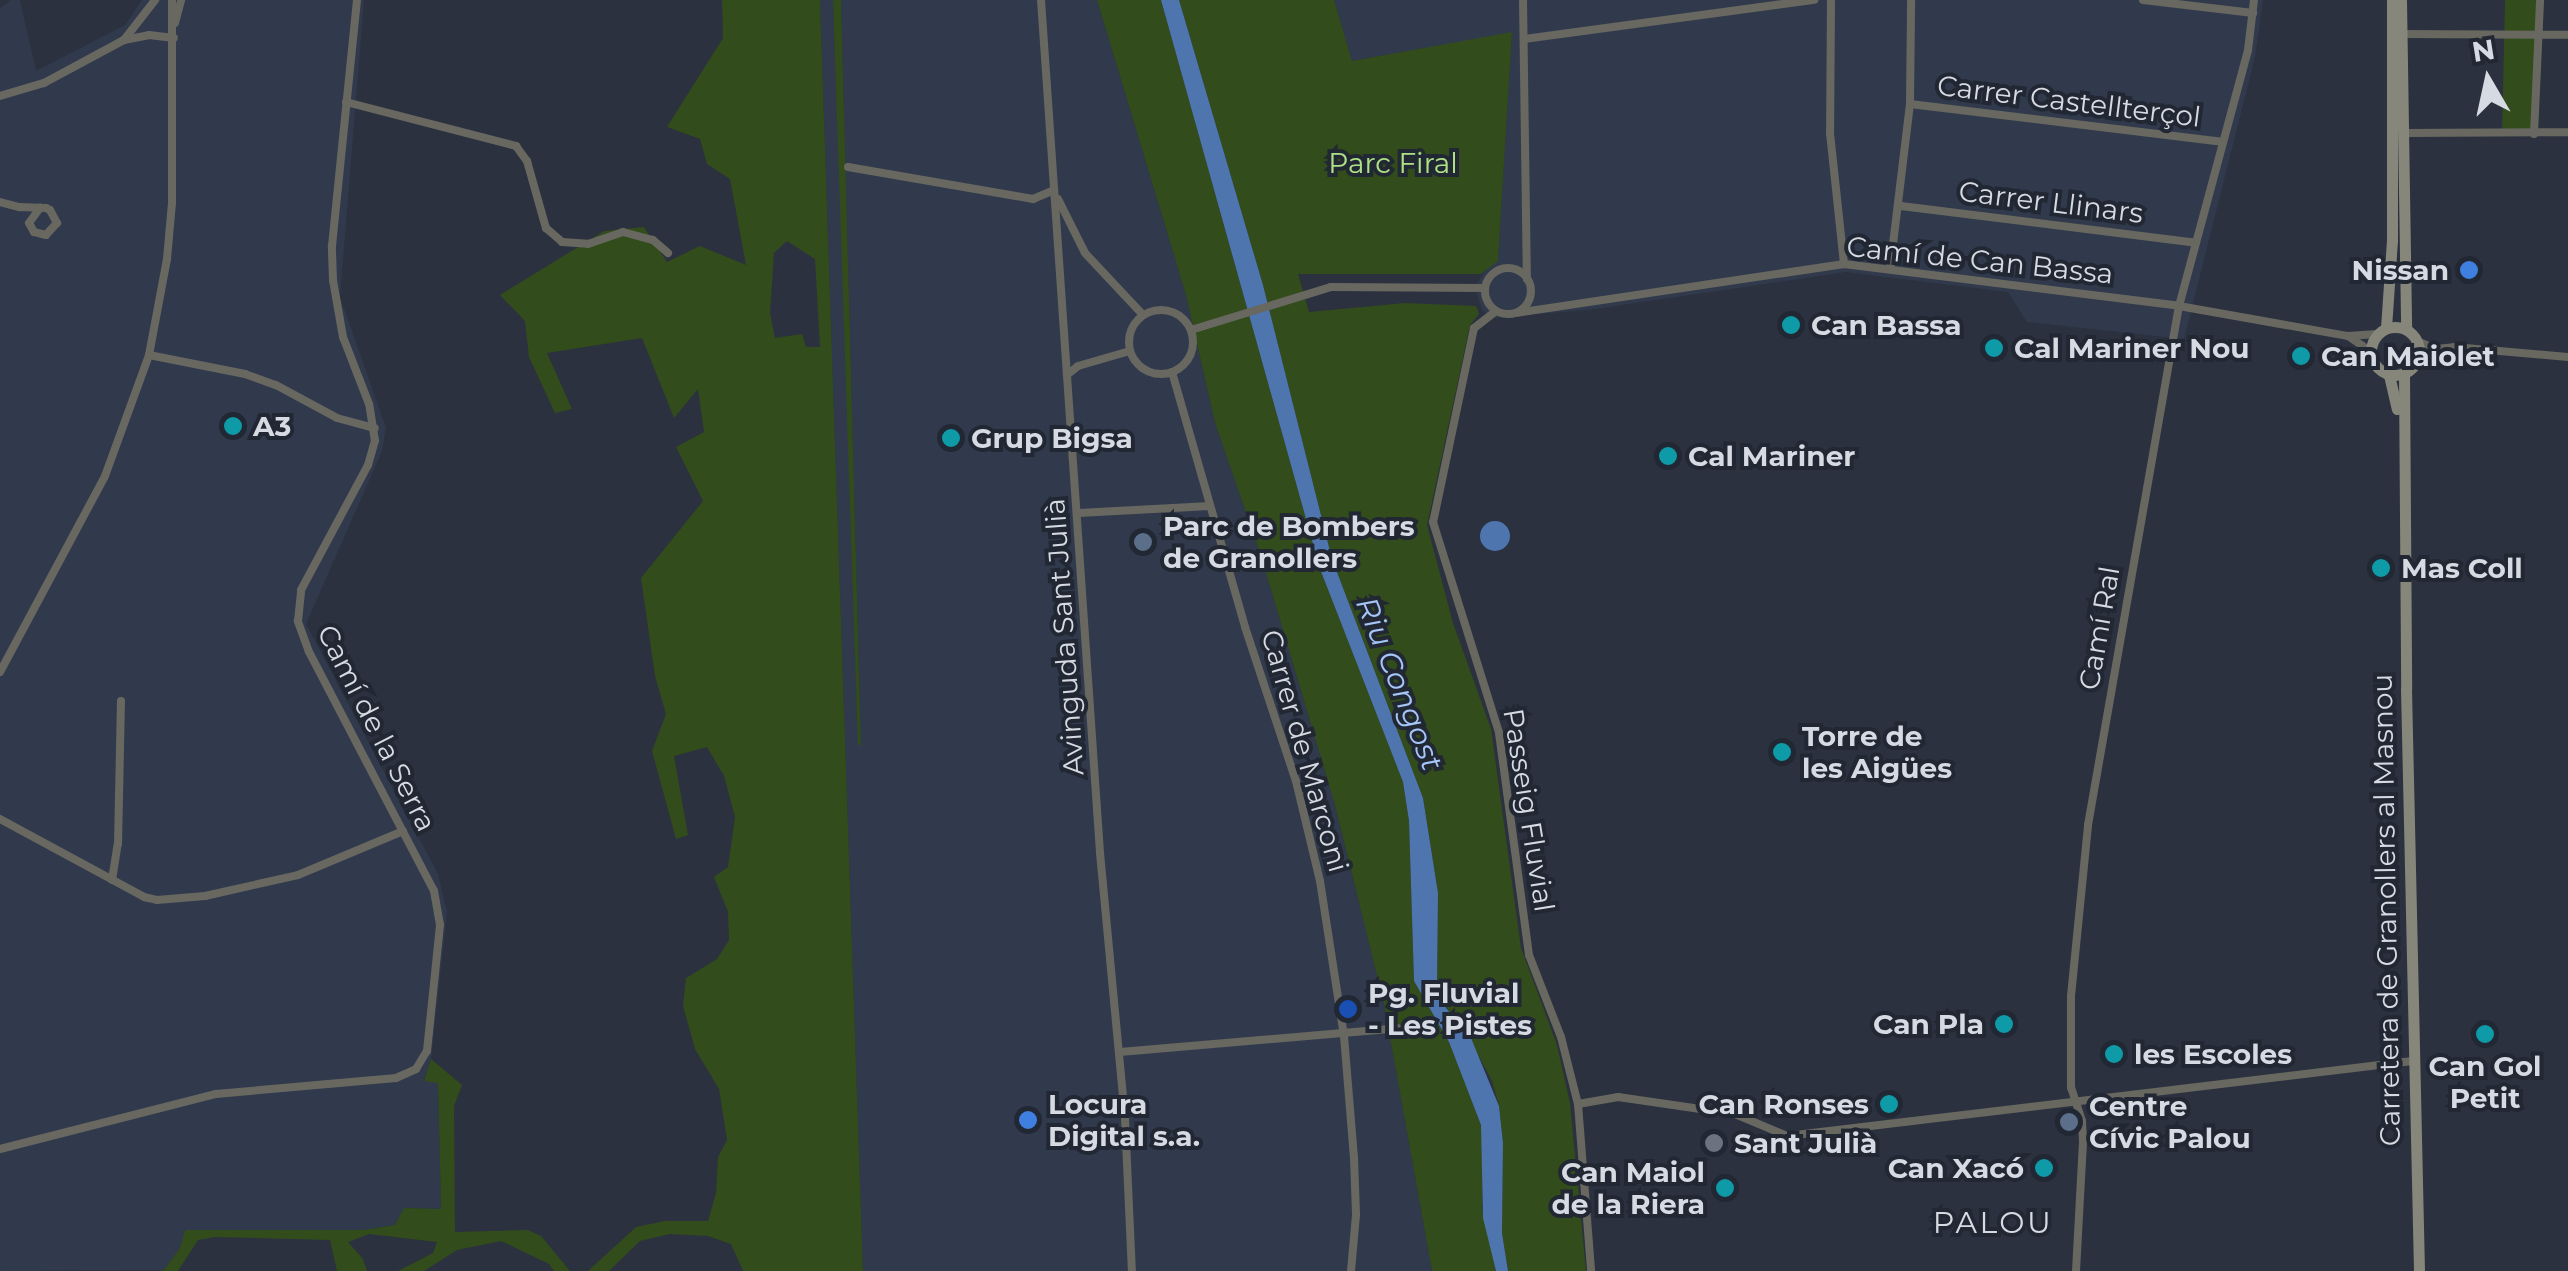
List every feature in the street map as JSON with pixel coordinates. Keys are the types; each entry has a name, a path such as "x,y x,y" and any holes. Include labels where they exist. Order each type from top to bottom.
{"main road":[{"path":"2392,0 2392,241 2382,331 2370,350 2377,368 2389,375 2404,374 2418,361 2417,341 2406,329 2401,0"},
{"path":"2382,331 2406,329"},
{"name":"Carretera de Granollers al Masnou","path":"2404,374 2412,1062 2419,1271"},
{"name":"Carretera de Granollers al Masnou","path":"2389,375 2396,399 2405,548"}],"street":[{"path":"124,40 155,0"},
{"path":"0,672 105,476 149,355 168,259 172,0"},
{"path":"174,23 180,0"},
{"path":"357,0 332,246 333,280 344,337 375,428"},
{"name":"Avinguda Sant Julià","path":"1041,0 1100,853 1120,1052 1132,1271"},
{"path":"1485,288 1496,311 1516,313 1528,303 1524,245 1523,0"},
{"path":"1524,39 1814,0"},
{"path":"1831,0 1830,132 1844,264"},
{"path":"1890,269 1901,206 1910,104 1910,0"},
{"path":"2143,0 2253,14"},
{"name":"Camí Ral","path":"2076,1271 2083,1140 2082,1121 2074,1100 2073,955 2088,826 2179,306 2248,50 2254,0"},
{"path":"2534,134 2540,0"},
{"path":"2401,34 2568,35"},
{"path":"0,96 44,82 124,40 150,35 174,38"},
{"path":"346,102 516,146 526,161 546,228 562,242 588,244 623,232 653,240 668,253"},
{"name":"Carrer Castellterçol","path":"1910,104 2222,142"},
{"path":"2403,133 2568,132"},
{"path":"848,167 1033,199 1054,190 1085,253 1143,316"},
{"path":"0,202 54,213 55,228 40,235 19,208"},
{"name":"Carrer Llinars","path":"1901,206 2196,243"},
{"path":"30,222 40,208"},
{"path":"1485,288 1492,274 1512,269 1524,245"},
{"name":"Camí de Can Bassa","path":"1516,313 1547,305 1844,264 2179,306 2348,336 2382,331"},
{"path":"1512,269 1547,305"},
{"path":"1195,329 1317,290 1361,286 1485,288"},
{"path":"1166,310 1195,329 1188,360 1172,372 1150,372 1130,351 1131,329 1143,316 1166,310"},
{"name":"Passeig Fluvial","path":"1496,311 1474,328 1433,522 1499,733 1529,954 1562,1037 1578,1104 1591,1271"},
{"name":"Camí de Can Bassa","path":"2348,336 2370,350"},
{"path":"2417,341 2436,349 2468,347 2568,357"},
{"path":"2418,361 2436,349"},
{"path":"1066,375 1078,366 1130,351"},
{"path":"149,355 246,374 276,385 338,418 375,428"},
{"name":"Carrer de Marconi","path":"1172,372 1306,820 1331,939 1344,1036 1356,1214 1350,1271"},
{"name":"Camí de la Serra","path":"0,1149 216,1094 396,1078 416,1069 427,1051 440,926 434,891 309,652 298,621 300,590 368,465 374,451 375,428"},
{"path":"1079,514 1210,506"},
{"path":"112,880 118,844 121,701"},
{"path":"0,819 112,880 158,900 205,896 298,875 403,830"},
{"path":"1120,1052 1344,1036 1398,1028"},
{"path":"1578,1104 1618,1098 1715,1111 1787,1136 2412,1062"}],"shaded area":[{"path":"11,0 20,0 36,71 125,25 142,0 364,0 340,297 386,428 382,451 306,624 438,874 447,912 431,1059 424,1080 438,1082 441,1209 405,1208 395,1225 364,1230 185,1230 181,1248 164,1270 0,1271 0,8"},
{"path":"820,0 833,0 861,745 841,0 1097,0 1186,295 1215,423 1261,556 1335,805 1384,1004 1432,1271 863,1271"},
{"path":"1334,0 2263,0 2255,57 2184,339 2027,322 2008,292 1846,272 1595,309 1492,318 1482,310 1475,287 1488,266 1498,260 1512,33 1352,61"}],"green space":[{"path":"722,0 820,0 863,1271 743,1271 731,1244 708,1236 670,1234 640,1241 609,1271 588,1271 636,1227 665,1221 708,1221 716,1193 718,1157 727,1140 719,1089 695,1049 683,1006 686,978 717,959 729,940 728,912 714,877 728,867 735,817 724,776 707,747 674,756 688,835 676,839 652,751 666,714 655,676 641,578 703,501 676,447 704,432 698,389 674,418 642,338 547,353 572,409 555,413 529,357 525,321 500,295 604,231 644,227 667,262 700,246 746,265 730,179 707,164 700,139 667,127 723,38","holes":["787,241 815,259 820,347 806,347 802,334 775,338 770,313 774,253"]},
{"path":"833,0 841,0 861,745 858,745"},
{"path":"1097,0 1161,0 1320,569 1403,782 1409,821 1414,981 1449,1042 1483,1130 1482,1208 1496,1271 1432,1271 1384,1004 1335,805 1261,556 1215,423 1186,295"},
{"name":"Parc Firal","path":"1179,0 1334,0 1352,61 1512,32 1498,261 1481,274 1298,274 1309,312 1405,303 1476,306 1479,314 1470,325 1427,525 1453,623 1491,729 1521,948 1557,1045 1570,1103 1586,1271 1508,1271 1502,1233 1503,1143 1499,1106 1492,1081 1437,988 1438,893 1423,798 1332,559 1263,285"},
{"path":"2505,0 2540,0 2534,134 2502,135"},
{"path":"431,1059 462,1085 454,1106 455,1232 528,1230 541,1236 570,1271 554,1271 549,1264 501,1241 457,1250 424,1271 398,1271 433,1253 437,1242 369,1234 348,1242 363,1259 367,1271 337,1271 330,1240 215,1237 198,1240 178,1271 157,1271 164,1270 180,1248 185,1230 364,1230 395,1225 404,1208 441,1209 438,1083 424,1081"}],"water":[{"path":"1161,0 1179,0 1263,285 1332,559 1423,798 1438,893 1437,988 1446,1008 1471,1038 1499,1106 1503,1143 1502,1233 1508,1271 1496,1271 1483,1218 1481,1125 1449,1042 1414,981 1409,821 1403,782 1320,569"},
{"path":"1495,521 1506,525 1510,536 1506,547 1495,551 1484,547 1480,536 1484,525"}],"place":[{"name":"Nissan","path":"2469,270"},
{"name":"Can Bassa","path":"1791,325"},
{"name":"Cal Mariner Nou","path":"1994,348"},
{"name":"Can Maiolet","path":"2301,356"},
{"name":"A3","path":"233,426"},
{"name":"Grup Bigsa","path":"951,438"},
{"name":"Cal Mariner","path":"1668,456"},
{"name":"Parc de Bombers de Granollers","path":"1143,542"},
{"name":"Mas Coll","path":"2381,568"},
{"name":"Torre de les Aigües","path":"1782,752"},
{"name":"Pg. Fluvial - Les Pistes","path":"1348,1009"},
{"name":"Can Pla","path":"2004,1024"},
{"name":"Can Gol Petit","path":"2485,1034"},
{"name":"les Escoles","path":"2114,1054"},
{"name":"Can Ronses","path":"1889,1104"},
{"name":"Locura Digital s.a.","path":"1028,1120"},
{"name":"Centre Cívic Palou","path":"2069,1122"},
{"name":"Sant Julià","path":"1714,1143"},
{"name":"Can Xacó","path":"2044,1168"},
{"name":"Can Maiol de la Riera","path":"1725,1188"}],"district":[{"name":"PALOU","path":"1993,1223"}],"water label":[{"name":"Riu Congost","path":"1399,684"}]}
